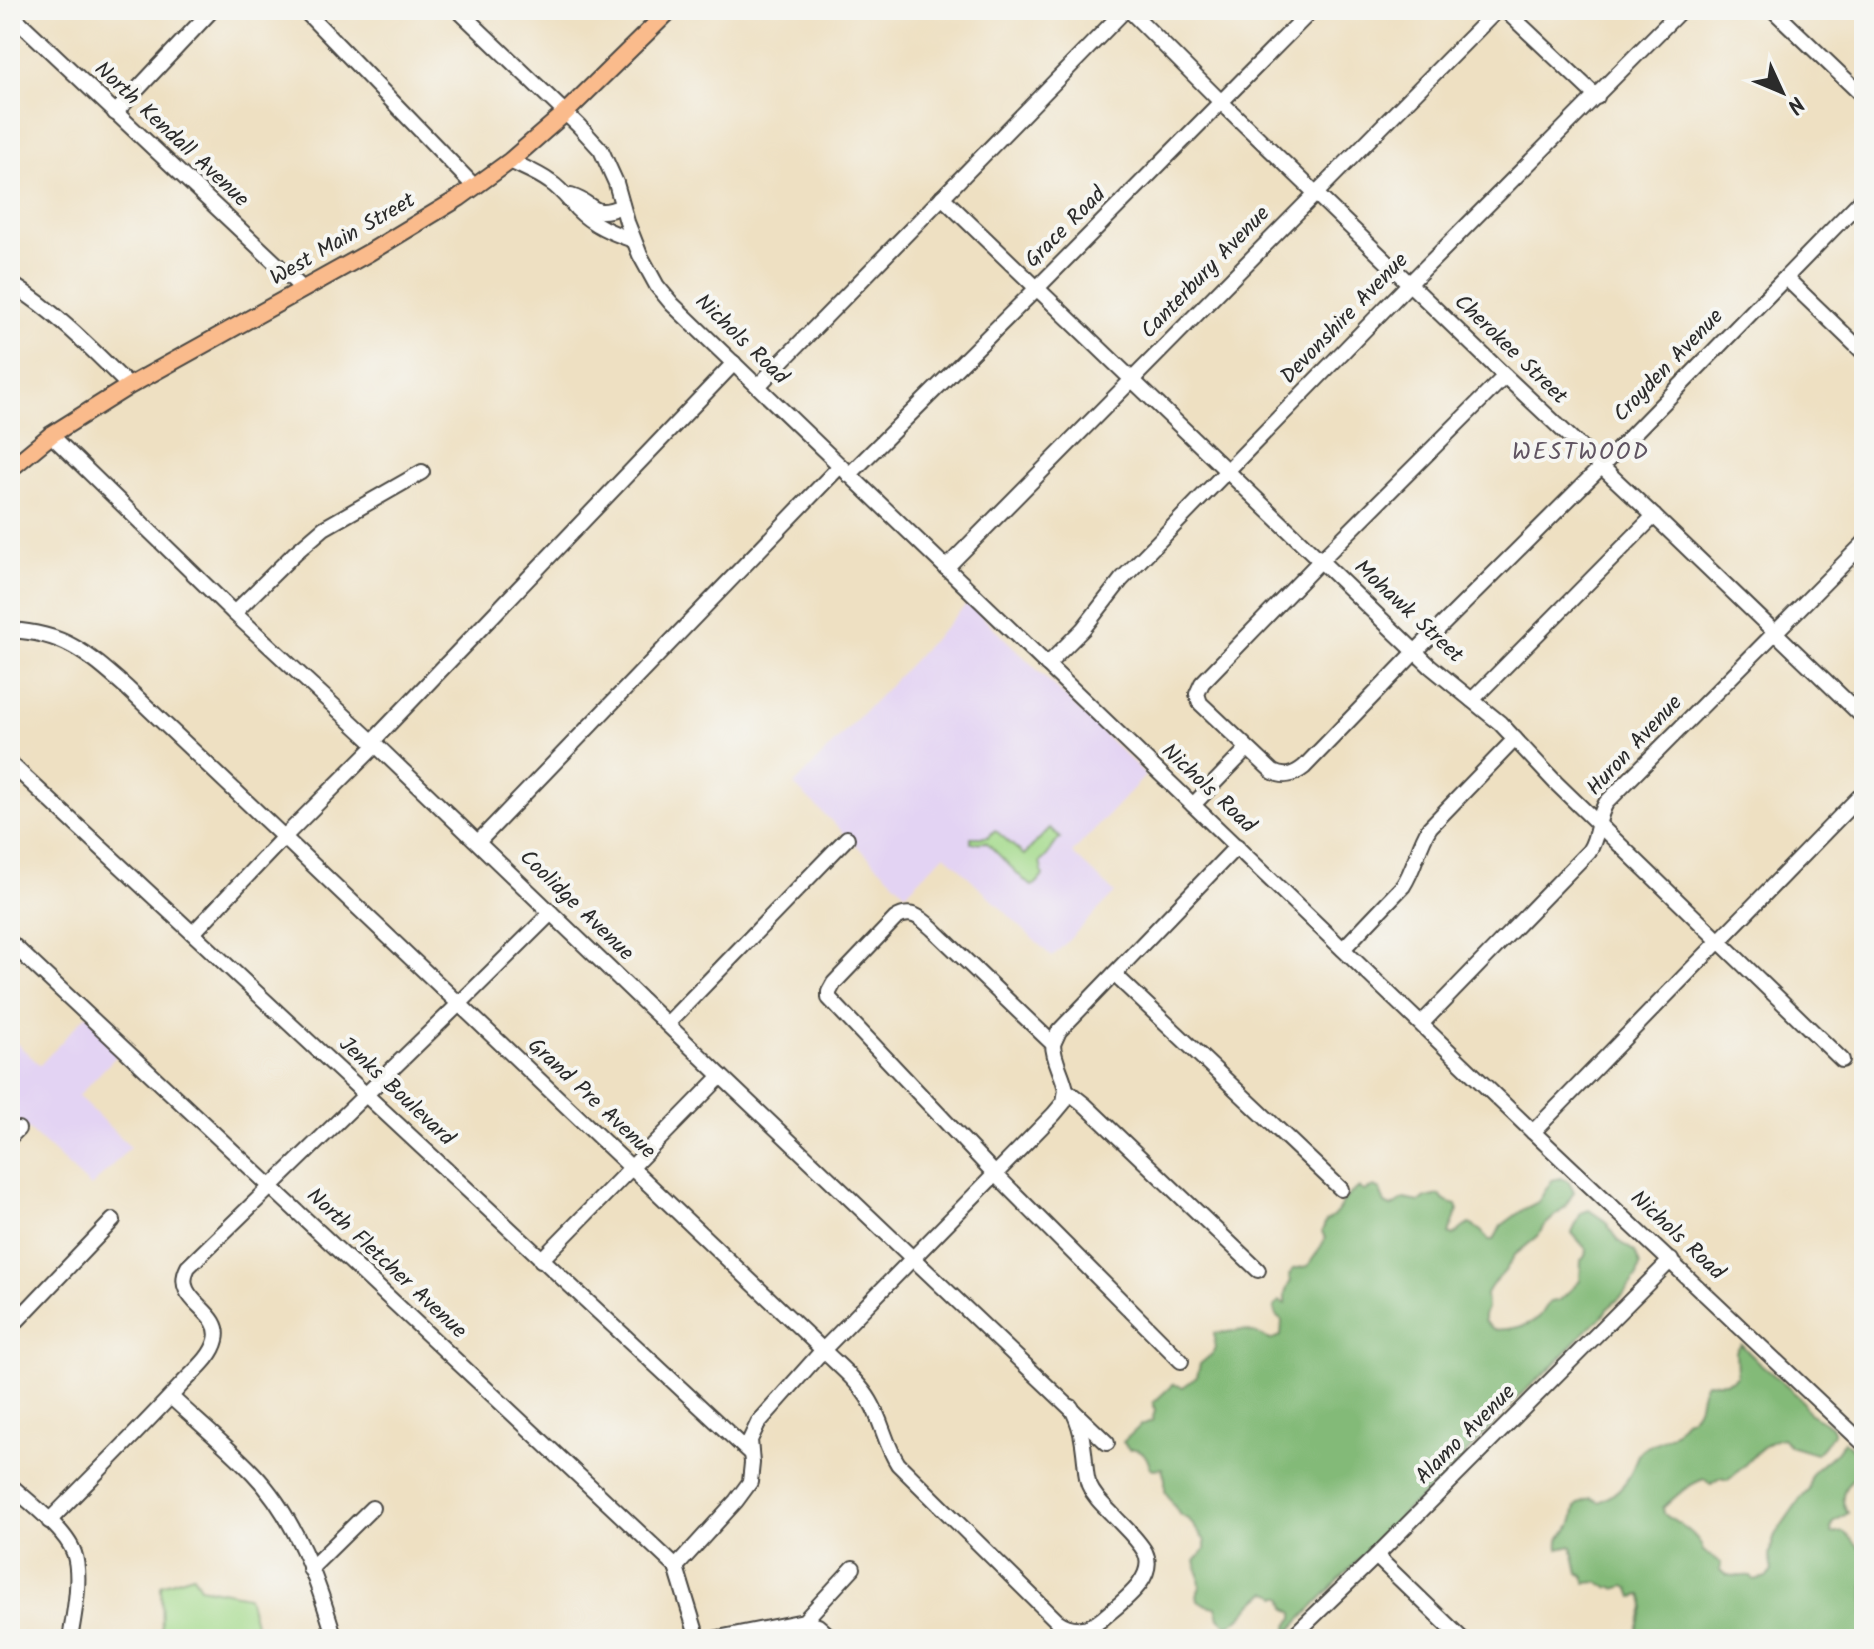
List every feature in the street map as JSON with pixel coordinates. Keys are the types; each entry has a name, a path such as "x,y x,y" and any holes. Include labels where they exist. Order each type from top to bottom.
{"main road":[{"name":"West Main Street","path":"10,469 51,435 129,386 370,252 510,161 564,114 659,14"}],"street":[{"path":"115,113 212,10"},
{"name":"Nichols Road","path":"458,10 593,140 607,161 616,183 633,240 663,294 1533,1132 1864,1444"},
{"path":"758,386 1127,10"},
{"name":"Cherokee Street","path":"1127,10 1864,718"},
{"name":"Grace Road","path":"478,842 844,470 1037,288 1312,10"},
{"name":"Canterbury Avenue","path":"946,568 1497,10"},
{"path":"1505,10 1597,97"},
{"name":"Devonshire Avenue","path":"1047,665 1083,629 1121,580 1681,10"},
{"path":"1773,10 1864,97"},
{"name":"North Kendall Avenue","path":"10,13 303,289"},
{"path":"309,15 474,186"},
{"path":"510,161 539,174 602,227 633,240"},
{"path":"566,195 605,213 622,206"},
{"name":"Mohawk Street","path":"942,197 1415,652 1500,723 1556,783 1842,1060"},
{"name":"Croyden Avenue","path":"1247,749 1278,775 1289,776 1298,771 1864,197"},
{"path":"1786,278 1864,353"},
{"path":"10,283 73,331 129,386"},
{"path":"193,933 734,363"},
{"path":"1193,805 1247,749 1200,703 1197,694 1207,677 1505,376"},
{"name":"Coolidge Avenue","path":"51,435 234,613 1107,1443"},
{"path":"234,613 309,539 422,472"},
{"path":"1472,700 1654,516"},
{"name":"Huron Avenue","path":"1422,1023 1589,851 1596,839 1606,803 1864,543"},
{"name":"Grand Pre Avenue","path":"10,630 52,636 76,647 127,688 823,1350 864,1391 898,1464 1057,1621 1078,1629 1090,1627 1103,1618 1145,1577 1148,1562 1140,1544 1095,1497 1090,1487 1080,1427 1071,1407"},
{"path":"1343,949 1408,879 1430,827 1515,739"},
{"name":"Jenks Boulevard","path":"10,763 751,1454"},
{"path":"1533,1132 1864,792"},
{"path":"667,1024 847,838"},
{"path":"676,1567 750,1482 750,1440 758,1423 823,1350 1060,1108 1066,1090 1053,1054 1053,1044 1059,1031 1237,846"},
{"path":"49,1521 171,1397 214,1347 217,1337 213,1321 184,1287 185,1273 197,1257 551,913"},
{"path":"1053,1044 933,929 913,914 895,919 829,992 829,998 995,1174 1181,1361"},
{"name":"North Fletcher Avenue","path":"10,942 676,1567 698,1639"},
{"path":"1114,974 1341,1189"},
{"path":"541,1260 721,1076"},
{"path":"1066,1090 1258,1270"},
{"path":"10,1328 113,1220"},
{"name":"Alamo Avenue","path":"1290,1639 1671,1260"},
{"path":"171,1397 254,1474 287,1519 310,1569 335,1639"},
{"path":"10,1485 67,1540 74,1553 76,1582 70,1639"},
{"path":"310,1569 372,1508"},
{"path":"1376,1556 1462,1639"},
{"path":"804,1621 853,1568"},
{"path":"713,1639 804,1621 818,1626 833,1639"}],"shaded area":[{"path":"968,603 1146,775 1072,853 1115,893 1052,957 945,854 906,893 794,785"},
{"path":"87,1014 124,1048 78,1096 130,1147 91,1187 10,1112 10,1037 40,1065"}],"green space":[{"path":"1050,828 1060,838 1040,862 1043,876 1032,886 986,842 971,843 971,837 988,837 995,830 1024,855"},
{"path":"1560,1178 1568,1181 1574,1192 1564,1208 1515,1255 1492,1285 1486,1294 1484,1321 1493,1330 1511,1329 1529,1323 1539,1317 1548,1304 1559,1301 1580,1281 1581,1260 1587,1250 1572,1233 1581,1213 1589,1210 1605,1221 1619,1241 1635,1252 1640,1265 1637,1276 1623,1295 1519,1396 1453,1468 1407,1509 1290,1631 1286,1631 1294,1613 1286,1608 1283,1597 1268,1592 1228,1626 1219,1618 1216,1607 1198,1600 1200,1587 1195,1561 1205,1550 1205,1541 1189,1520 1179,1514 1165,1491 1162,1468 1150,1467 1143,1453 1129,1449 1123,1442 1141,1425 1152,1421 1153,1403 1173,1384 1183,1387 1197,1377 1200,1364 1215,1349 1214,1333 1245,1331 1270,1340 1281,1336 1282,1321 1276,1316 1274,1307 1279,1301 1286,1304 1286,1292 1291,1281 1289,1276 1293,1269 1308,1266 1325,1238 1322,1232 1326,1221 1358,1188 1364,1191 1374,1187 1380,1190 1385,1204 1391,1207 1404,1199 1420,1202 1440,1195 1446,1202 1456,1205 1458,1210 1449,1234 1453,1236 1470,1224 1489,1240 1494,1240 1501,1226 1538,1202 1552,1180"},
{"path":"1741,1344 1800,1398 1809,1413 1831,1426 1834,1433 1816,1454 1790,1446 1782,1438 1774,1441 1759,1450 1728,1480 1720,1478 1711,1484 1704,1479 1687,1488 1663,1508 1664,1513 1693,1534 1703,1551 1721,1563 1723,1573 1751,1576 1754,1580 1767,1577 1772,1571 1769,1555 1775,1535 1809,1490 1814,1471 1844,1441 1860,1456 1864,1467 1844,1490 1843,1502 1848,1513 1834,1522 1831,1529 1832,1534 1846,1534 1864,1552 1864,1639 1638,1639 1644,1606 1642,1595 1633,1597 1625,1586 1614,1589 1598,1582 1586,1583 1578,1573 1572,1546 1559,1549 1559,1539 1569,1529 1577,1506 1591,1498 1599,1502 1618,1490 1628,1478 1641,1451 1671,1435 1695,1412 1706,1382 1726,1382 1737,1375 1736,1351"},
{"path":"193,1575 200,1587 248,1596 259,1639 162,1639 161,1585"}],"district":[{"name":"WESTWOOD","path":"1581,452"}]}
